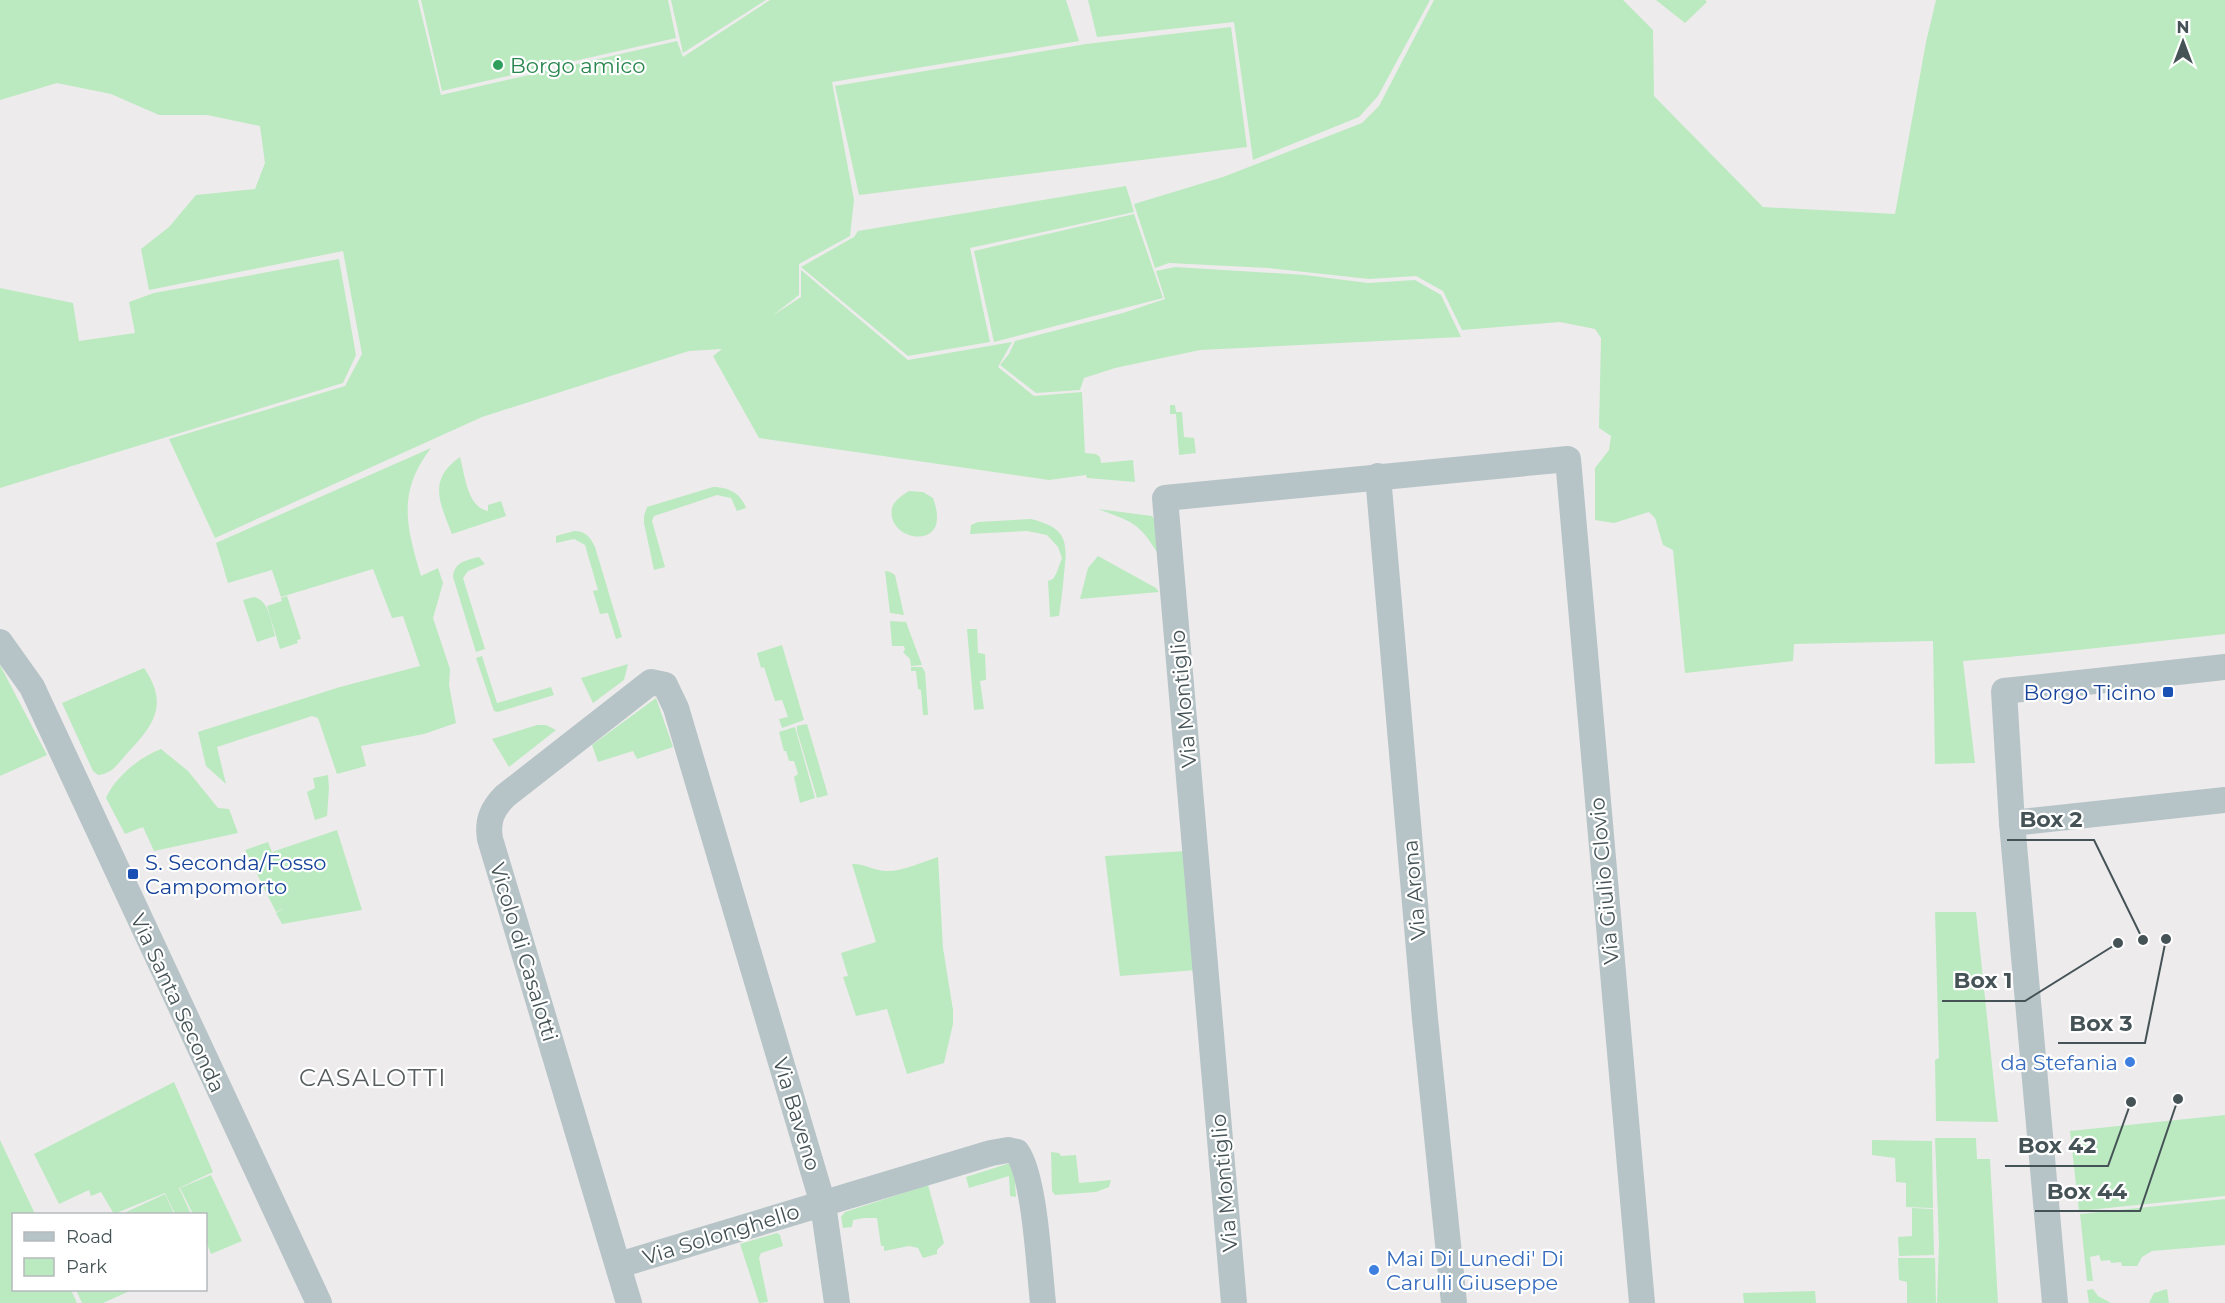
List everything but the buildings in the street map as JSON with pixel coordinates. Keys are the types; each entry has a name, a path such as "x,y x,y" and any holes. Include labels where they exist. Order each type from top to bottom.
{"street":[{"name":"Via Montiglio","path":"1234,1303 1165,498 1568,459"},
{"name":"Via Giulio Clovio","path":"1568,459 1642,1303"},
{"name":"Via Arona","path":"1378,476 1424,1008 1454,1303"},
{"name":"Via Santa Seconda","path":"0,642 32,687 319,1303"},
{"path":"2055,1303 2012,823 2004,691 2225,667"},
{"name":"Vicolo di Casalotti","path":"629,1303 490,839 489,822 496,805 505,796 651,682 665,685"},
{"name":"Via Baveno","path":"665,685 676,708 823,1204 837,1303"},
{"path":"2012,823 2225,800"},
{"path":"823,1204 991,1153 1008,1150 1017,1152 1029,1180 1043,1303"},
{"name":"Via Solonghello","path":"619,1265 823,1204"}],"green space":[{"path":"0,0 418,0 441,95 677,41 683,57 770,0 1066,0 1079,41 832,82 854,200 850,236 799,264 799,295 772,316 801,297 801,270 908,360 1012,342 998,367 1034,396 1082,392 1085,453 1096,454 1100,457 1101,463 1133,460 1135,482 1087,478 1086,475 1049,480 759,438 713,356 722,349 689,351 482,417 215,538 169,439 345,386 362,354 343,251 149,290 141,249 169,227 196,195 255,189 265,163 260,126 207,115 159,115 111,94 57,83 0,100"},
{"name":"Borgo amico","path":"421,0 668,0 676,38 442,91"},
{"path":"671,0 766,0 683,53"},
{"path":"1088,0 1430,0 1378,96 1359,117 1253,160 1234,22 1097,37"},
{"path":"1434,0 1623,0 1653,30 1654,96 1763,207 1895,214 1926,42 1936,0 2225,0 2225,634 1963,661 1975,763 1935,764 1933,641 1794,644 1793,661 1685,673 1673,550 1663,545 1655,518 1649,512 1614,523 1595,520 1595,468 1609,450 1611,436 1599,428 1601,338 1595,329 1560,322 1462,330 1443,291 1416,276 1369,279 1268,268 1169,263 1155,268 1134,204 1223,177 1362,123 1379,106"},
{"path":"1656,0 1705,0 1707,2 1685,23"},
{"path":"1231,27 1247,147 859,195 835,86 1086,44"},
{"path":"1126,186 1134,212 970,248 990,342 908,356 801,267 854,237 858,231"},
{"path":"1134,214 1163,298 994,342 974,251"},
{"path":"339,259 356,355 343,383 0,488 0,288 73,303 79,341 135,333 129,302 154,293"},
{"path":"1175,267 1305,275 1368,283 1415,280 1441,295 1461,337 1200,350 1115,368 1084,378 1080,390 1036,393 1000,365 1009,354 1015,341 1123,313 1165,299 1156,271"},
{"path":"1170,405 1175,405 1176,412 1182,412 1184,437 1194,438 1196,453 1179,455 1176,414 1170,414"},
{"path":"431,448 413,480 409,495 409,525 421,576 438,568 443,583 433,618 450,669 449,685 456,723 424,734 361,746 366,766 337,774 318,718 312,716 217,747 226,784 206,766 198,732 340,687 420,666 403,616 392,618 373,569 281,597 272,570 228,583 216,543"},
{"path":"460,457 468,489 475,503 488,511 488,505 501,501 506,516 452,534 439,492 443,474"},
{"path":"713,487 733,492 741,498 746,508 737,511 731,498 717,495 654,516 652,521 665,567 654,570 644,523 647,507"},
{"path":"909,491 923,492 933,498 937,516 935,527 930,533 913,536 904,533 892,518 893,505"},
{"path":"1098,509 1152,516 1155,520 1158,554 1134,524"},
{"path":"1031,519 1052,527 1065,544 1063,590 1059,616 1050,617 1048,581 1053,579 1062,558 1058,547 1047,535 1027,531 970,534 971,525 978,522"},
{"path":"574,531 587,535 595,547 622,637 616,639 608,613 600,614 593,591 598,590 585,545 574,539 556,543 556,536"},
{"path":"1098,556 1156,588 1159,592 1080,599 1088,568"},
{"path":"479,557 485,564 468,571 463,578 485,649 476,652 453,577 459,565"},
{"path":"885,571 895,575 904,615 890,613"},
{"path":"287,596 301,639 297,640 298,643 280,649 267,606 282,601 281,598"},
{"path":"254,597 263,602 266,607 275,636 257,642 243,600"},
{"path":"890,621 906,622 922,665 911,666 910,659 903,652 904,646 892,646"},
{"path":"967,629 977,629 978,653 985,654 986,680 980,681 984,709 974,710"},
{"path":"782,645 804,720 782,728 779,719 788,717 782,700 775,701 757,653"},
{"path":"482,656 497,703 551,687 554,695 498,712 494,711 476,658"},
{"path":"628,664 624,680 593,703 581,678"},
{"path":"0,665 47,755 0,776"},
{"path":"911,667 922,667 925,672 928,715 923,715 921,690 918,689 916,671 911,671"},
{"path":"144,668 156,694 157,706 154,716 142,736 116,766 98,775 93,771 62,703"},
{"path":"656,698 673,747 637,759 633,751 598,762 592,745"},
{"path":"807,724 828,795 817,798 797,731 797,726"},
{"path":"537,725 546,725 556,730 509,767 492,739"},
{"path":"795,727 815,798 800,803 794,777 798,774 794,761 789,761 784,751 779,732"},
{"path":"161,749 188,771 218,808 229,809 238,833 154,851 143,827 125,834 106,798 122,775 145,757"},
{"path":"328,775 327,816 315,820 307,792 315,788 313,778"},
{"path":"337,830 362,910 282,924 276,913 284,908 276,912 245,850 268,842 272,852"},
{"path":"1186,851 1197,970 1120,976 1105,856"},
{"path":"938,857 943,948 953,1010 953,1024 944,1063 907,1074 887,1009 856,1016 843,977 848,976 841,953 876,942 852,864 892,871"},
{"path":"1935,912 1976,912 1998,1122 1936,1121 1935,1060 1939,1058"},
{"path":"174,1082 213,1172 179,1188 191,1213 175,1213 165,1193 113,1213 101,1192 91,1196 89,1190 59,1204 34,1154"},
{"path":"2225,1115 2225,1196 2079,1211 2070,1131"},
{"path":"1935,1138 1976,1138 1977,1159 1990,1159 1998,1303 1937,1303 1939,1244"},
{"path":"0,1140 35,1213 12,1213 12,1291 71,1291 77,1303 0,1303"},
{"path":"1872,1140 1932,1141 1933,1208 1906,1207 1906,1183 1896,1182 1895,1158 1872,1155"},
{"path":"1051,1152 1059,1153 1061,1156 1076,1155 1079,1183 1111,1180 1109,1187 1096,1192 1055,1195 1052,1191"},
{"path":"1011,1164 1014,1168 1016,1197 1010,1196 1009,1176 969,1188 966,1177"},
{"path":"211,1175 242,1241 211,1254 207,1244 207,1213 192,1213 180,1188"},
{"path":"928,1185 944,1243 937,1250 937,1254 923,1258 918,1248 909,1246 884,1251 884,1246 881,1246 877,1218 853,1220 852,1227 843,1228 841,1217 845,1212"},
{"path":"165,1194 174,1213 124,1213"},
{"path":"2225,1199 2225,1245 2152,1251 2142,1257 2137,1266 2122,1266 2121,1262 2111,1263 2110,1260 2101,1261 2099,1255 2090,1257 2093,1281 2087,1281 2080,1214"},
{"path":"1912,1208 1933,1209 1934,1255 1899,1256 1898,1237 1912,1236"},
{"path":"777,1233 780,1235 783,1246 761,1253 759,1258 768,1302 759,1303 740,1244"},
{"path":"1898,1258 1935,1258 1936,1303 1907,1303 1907,1282 1899,1280"},
{"path":"2093,1289 2098,1296 2111,1303 2089,1303 2087,1290"},
{"path":"2167,1289 2169,1303 2149,1303 2154,1293"},
{"path":"76,1291 130,1291 103,1303 82,1303"},
{"path":"1815,1291 1816,1303 1744,1303 1743,1293"}],"place":[{"name":"Borgo amico","path":"498,65"},
{"name":"Borgo Ticino","path":"2168,692"},
{"name":"S. Seconda/Fosso Campomorto","path":"133,874"},
{"name":"Box 3","path":"2166,939"},
{"name":"Box 2","path":"2143,940"},
{"name":"Box 1","path":"2118,943"},
{"name":"da Stefania","path":"2130,1062"},
{"name":"Box 44","path":"2178,1099"},
{"name":"Box 42","path":"2131,1102"},
{"name":"Mai Di Lunedi' Di Carulli Giuseppe","path":"1374,1270"}],"district":[{"name":"CASALOTTI","path":"373,1077"}]}
